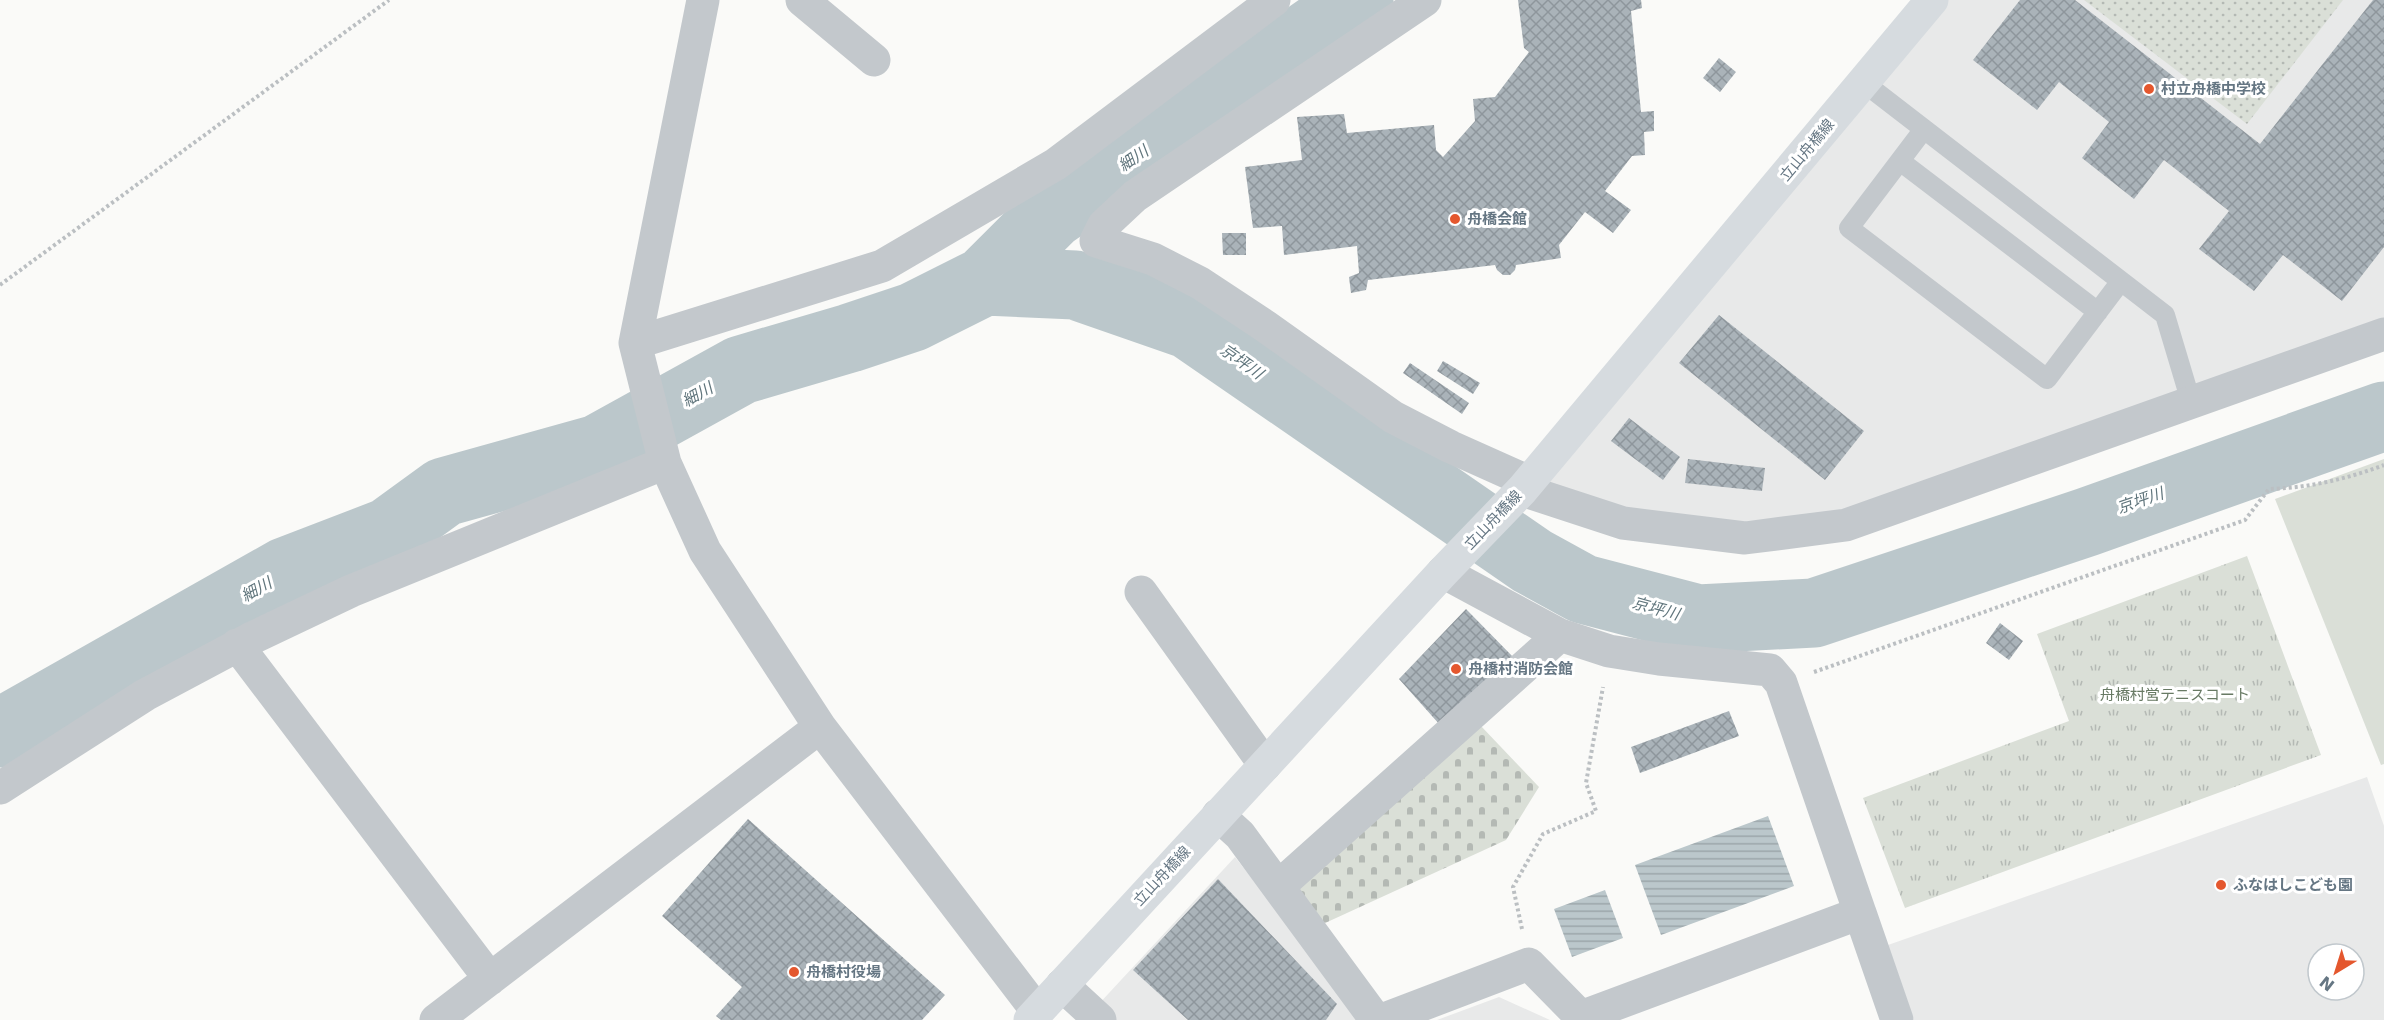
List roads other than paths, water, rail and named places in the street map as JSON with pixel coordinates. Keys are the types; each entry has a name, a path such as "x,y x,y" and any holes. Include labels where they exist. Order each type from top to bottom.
{"main road":[{"name":"立山舟橋線","path":"1034,1016 1443,572 1526,486 1932,0"}],"street":[{"path":"703,0 635,343 665,464 705,551 820,727 1034,1016"},
{"path":"802,0 874,60"},
{"path":"635,343 882,266 1056,164 1274,0"},
{"path":"1425,0 1135,196 1104,225 1096,241 1153,259 1200,283 1393,417 1526,486 1623,523 1745,538 1846,525 2384,334"},
{"path":"0,788 146,695 237,645 351,591 665,464"},
{"path":"1443,572 1560,635 1609,651 1659,659 1770,670 1781,683 1897,1020"},
{"path":"1141,592 1265,765"},
{"path":"1279,886 1560,635"},
{"path":"237,645 490,979"},
{"path":"436,1020 820,727"},
{"path":"1218,815 1240,835 1376,1020"},
{"path":"1382,1020 1529,964 1581,1017 1860,913"},
{"path":"1062,985 1100,1020"}],"lane":[{"path":"1863,82 2166,315 2191,402"},
{"path":"1924,129 1849,228 1886,257 2047,379 2121,281"},
{"path":"1900,161 2098,312"}],"waterway":[{"name":"細川","path":"0,733 285,572 389,532 444,492 598,449 741,370 913,317 985,281 1051,215 1359,0"},
{"name":"京坪川","path":"985,281 1075,285 1190,325 1532,561 1583,589 1698,619 1814,613 2087,522 2384,416"}],"place":[{"name":"村立舟橋中学校","path":"2149,89"},
{"name":"舟橋会館","path":"1455,219"},
{"name":"舟橋村消防会館","path":"1456,669"},
{"name":"ふなはしこども園","path":"2221,885"},
{"name":"舟橋村役場","path":"794,972"}],"park label":[{"name":"舟橋村営テニスコート","path":"2175,695"}]}
